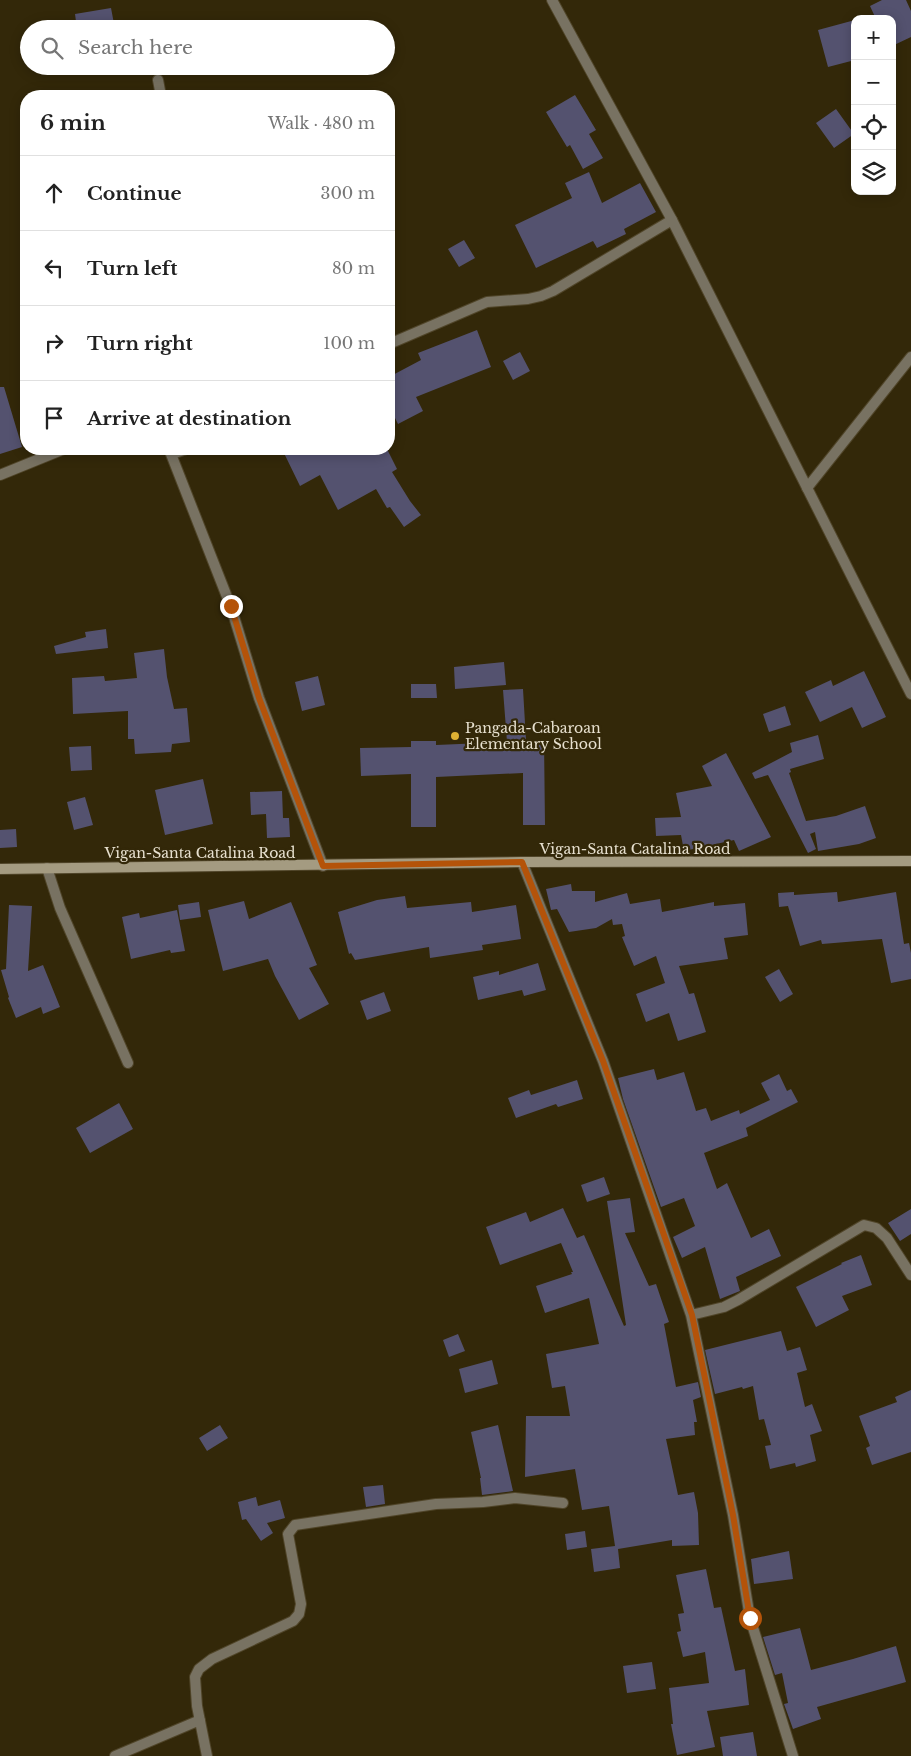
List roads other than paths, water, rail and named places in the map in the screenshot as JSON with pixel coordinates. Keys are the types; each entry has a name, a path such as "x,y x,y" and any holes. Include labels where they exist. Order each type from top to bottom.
{"main road":[{"name":"Vigan-Santa Catalina Road","path":"0,869 522,862 911,861"}],"street":[{"path":"552,0 672,220 911,694"},
{"path":"158,80 160,90"},
{"path":"395,341 487,302 528,299 553,291 672,220"},
{"path":"806,488 911,357"},
{"path":"0,475 49,455"},
{"path":"173,455 231,606 259,698 323,866"},
{"path":"522,862 603,1061 692,1315 733,1515 750,1618 793,1756"},
{"path":"47,868 60,908 128,1064"},
{"path":"692,1315 724,1307 738,1300 864,1225 876,1228 886,1238 911,1275"},
{"path":"207,1756 197,1706 195,1677 199,1669 212,1659 294,1621 299,1614 301,1604 288,1534 295,1525 436,1504 484,1502 515,1498 563,1503"},
{"path":"115,1756 200,1720"}],"place":[{"name":"Pangada-Cabaroan Elementary School","path":"455,736"}]}
